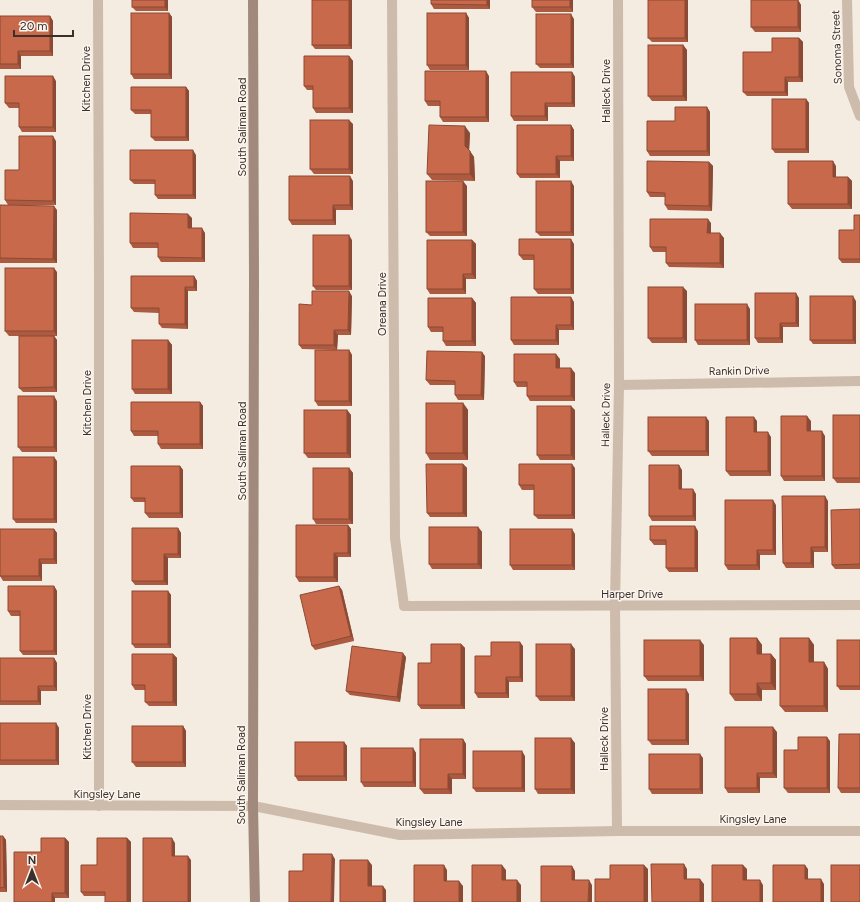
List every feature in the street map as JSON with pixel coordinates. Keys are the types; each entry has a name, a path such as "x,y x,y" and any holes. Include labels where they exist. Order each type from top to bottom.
{"street":[{"name":"Kitchen Drive","path":"98,0 99,806"},
{"name":"South Saliman Road","path":"253,0 254,902"},
{"name":"Oreana Drive","path":"392,0 395,538 404,606"},
{"name":"Halleck Drive","path":"616,831 615,606 619,385 618,0"},
{"name":"Sonoma Street","path":"847,0 849,87 860,116"},
{"name":"Rankin Drive","path":"619,385 860,381"},
{"name":"Harper Drive","path":"404,606 860,606"},
{"name":"Kingsley Lane","path":"0,805 253,806 400,835 616,831 860,831"}],"building":[{"path":"132,0 165,0 165,7 132,7"},
{"path":"312,0 349,0 349,45 312,45"},
{"path":"431,0 487,0 487,5 431,4"},
{"path":"532,0 570,0 570,7 532,7"},
{"path":"648,0 685,0 685,38 648,38"},
{"path":"751,0 798,0 798,27 751,27"},
{"path":"131,13 169,13 169,74 131,74"},
{"path":"427,13 466,13 466,65 427,65"},
{"path":"536,14 571,14 571,64 536,64"},
{"path":"0,16 50,16 50,51 18,51 18,64 0,64"},
{"path":"772,38 799,38 799,77 785,77 785,92 743,92 743,52 772,52"},
{"path":"648,45 683,45 683,96 648,96"},
{"path":"304,56 349,56 349,108 313,108 313,86 304,86"},
{"path":"425,71 486,71 486,117 440,117 440,101 425,101"},
{"path":"511,72 572,72 572,103 545,103 545,116 511,116"},
{"path":"5,76 53,76 53,127 19,127 19,103 5,103"},
{"path":"131,87 186,87 186,137 151,137 151,110 131,110"},
{"path":"772,99 806,99 806,149 772,149"},
{"path":"675,107 707,107 707,151 647,151 647,121 675,121"},
{"path":"310,120 349,120 349,169 310,169"},
{"path":"429,125 465,126 465,146 470,151 470,174 427,174"},
{"path":"517,125 571,125 571,156 556,156 556,174 517,174"},
{"path":"19,136 53,136 53,201 5,200 5,170 19,170"},
{"path":"130,150 193,150 193,195 155,195 155,180 130,180"},
{"path":"647,161 709,162 709,206 665,205 665,193 647,192"},
{"path":"788,161 833,161 833,177 848,177 848,204 788,204"},
{"path":"289,176 350,176 350,205 333,205 333,220 289,220"},
{"path":"426,181 463,181 463,232 426,232"},
{"path":"536,181 571,181 571,232 536,232"},
{"path":"0,205 54,206 53,259 0,258"},
{"path":"130,213 188,214 188,228 202,228 202,258 158,257 158,243 130,243"},
{"path":"854,215 860,215 860,259 839,259 839,230 854,230"},
{"path":"650,219 708,219 707,233 720,233 720,263 666,263 666,247 650,247"},
{"path":"313,235 349,235 349,286 313,286"},
{"path":"519,239 571,239 571,289 534,289 534,255 519,255"},
{"path":"427,240 472,240 472,274 463,274 463,289 427,289"},
{"path":"5,268 54,268 54,331 5,331"},
{"path":"131,276 194,276 194,287 185,287 185,324 159,324 159,308 131,308"},
{"path":"648,287 683,287 683,338 648,338"},
{"path":"312,291 349,291 348,330 334,330 334,345 299,345 299,304 312,305"},
{"path":"755,293 796,293 796,323 780,323 780,338 755,338"},
{"path":"810,296 853,296 853,340 810,340"},
{"path":"511,297 571,297 571,325 556,325 556,340 511,340"},
{"path":"428,298 472,298 472,341 443,341 443,327 428,327"},
{"path":"695,304 747,304 747,340 695,340"},
{"path":"19,336 54,336 54,387 19,388"},
{"path":"132,340 168,340 168,389 132,389"},
{"path":"315,350 349,350 349,401 315,401"},
{"path":"427,351 482,352 481,395 455,395 455,381 426,380"},
{"path":"514,354 556,354 556,368 571,368 571,396 527,396 527,382 514,382"},
{"path":"18,396 54,396 54,447 18,447"},
{"path":"131,402 200,402 200,444 158,444 158,431 131,431"},
{"path":"426,403 463,403 463,453 426,453"},
{"path":"537,406 571,406 571,455 537,455"},
{"path":"304,410 347,410 347,453 304,453"},
{"path":"833,415 860,415 860,478 833,478"},
{"path":"781,416 807,416 807,431 822,431 822,476 781,476"},
{"path":"648,417 706,417 706,451 648,451"},
{"path":"726,417 754,417 754,432 768,432 768,471 726,471"},
{"path":"13,457 54,457 54,519 13,519"},
{"path":"426,464 463,464 463,513 427,513"},
{"path":"519,464 572,464 572,515 534,515 534,485 519,485"},
{"path":"649,465 679,465 679,489 693,489 693,516 649,516"},
{"path":"131,466 180,466 180,513 145,513 145,498 131,498"},
{"path":"313,468 349,468 349,519 313,519"},
{"path":"782,496 825,496 825,547 811,547 811,563 783,563"},
{"path":"725,500 773,500 773,550 757,550 757,565 725,565"},
{"path":"860,509 860,564 832,565 831,510"},
{"path":"296,525 348,525 348,553 334,553 334,577 296,577"},
{"path":"650,526 695,526 695,568 666,568 666,540 650,540"},
{"path":"429,527 478,527 478,564 429,564"},
{"path":"132,528 178,528 178,554 164,554 164,581 132,581"},
{"path":"0,529 54,529 54,559 39,559 39,576 0,576"},
{"path":"510,529 572,529 572,565 510,565"},
{"path":"8,586 54,586 54,651 20,651 20,611 8,611"},
{"path":"339,586 351,636 312,646 300,595"},
{"path":"132,591 168,591 168,644 132,644"},
{"path":"730,638 757,638 757,654 771,654 771,683 757,683 757,694 730,694"},
{"path":"780,638 809,638 809,662 824,662 824,706 780,706"},
{"path":"644,640 700,640 700,676 644,676"},
{"path":"837,640 860,640 860,686 837,686"},
{"path":"491,642 520,642 520,677 506,677 506,693 475,693 475,656 491,656"},
{"path":"431,644 461,644 461,705 418,705 418,663 431,663"},
{"path":"536,644 571,644 571,696 536,696"},
{"path":"352,646 403,653 397,697 346,691"},
{"path":"132,654 173,654 173,702 145,702 145,685 132,685"},
{"path":"0,658 54,658 54,686 38,686 38,701 0,701"},
{"path":"648,689 686,689 686,740 648,740"},
{"path":"0,723 56,723 56,760 0,760"},
{"path":"132,726 183,726 183,762 132,762"},
{"path":"725,727 773,727 773,773 757,773 757,788 725,788"},
{"path":"839,734 860,734 860,788 838,788"},
{"path":"798,737 827,737 827,788 784,788 784,750 798,750"},
{"path":"535,738 571,738 571,789 535,789"},
{"path":"420,739 463,739 463,774 448,774 448,789 420,789"},
{"path":"295,742 344,742 344,776 295,776"},
{"path":"361,748 413,748 413,782 361,782"},
{"path":"473,751 522,751 522,788 473,788"},
{"path":"649,754 700,754 700,789 649,789"},
{"path":"0,836 3,836 4,887 0,888"},
{"path":"41,838 65,838 65,893 52,893 52,902 14,902 14,852 41,852"},
{"path":"97,838 127,838 127,902 105,902 105,892 81,892 81,865 97,865"},
{"path":"143,838 172,838 172,856 188,856 188,902 143,902"},
{"path":"303,854 332,854 331,902 289,902 289,871 303,871"},
{"path":"340,860 368,860 368,886 383,886 383,902 340,902"},
{"path":"651,864 684,864 684,879 700,879 700,902 652,902"},
{"path":"414,865 444,865 444,881 459,881 459,902 414,902"},
{"path":"472,865 502,865 502,880 517,880 517,902 472,902"},
{"path":"610,865 644,865 644,902 595,902 595,879 610,879"},
{"path":"712,865 743,865 743,880 760,880 760,902 712,902"},
{"path":"773,865 805,865 805,879 821,879 821,902 773,902"},
{"path":"831,865 860,865 860,902 831,902"},
{"path":"541,866 572,866 572,880 589,880 588,902 541,902"}]}
